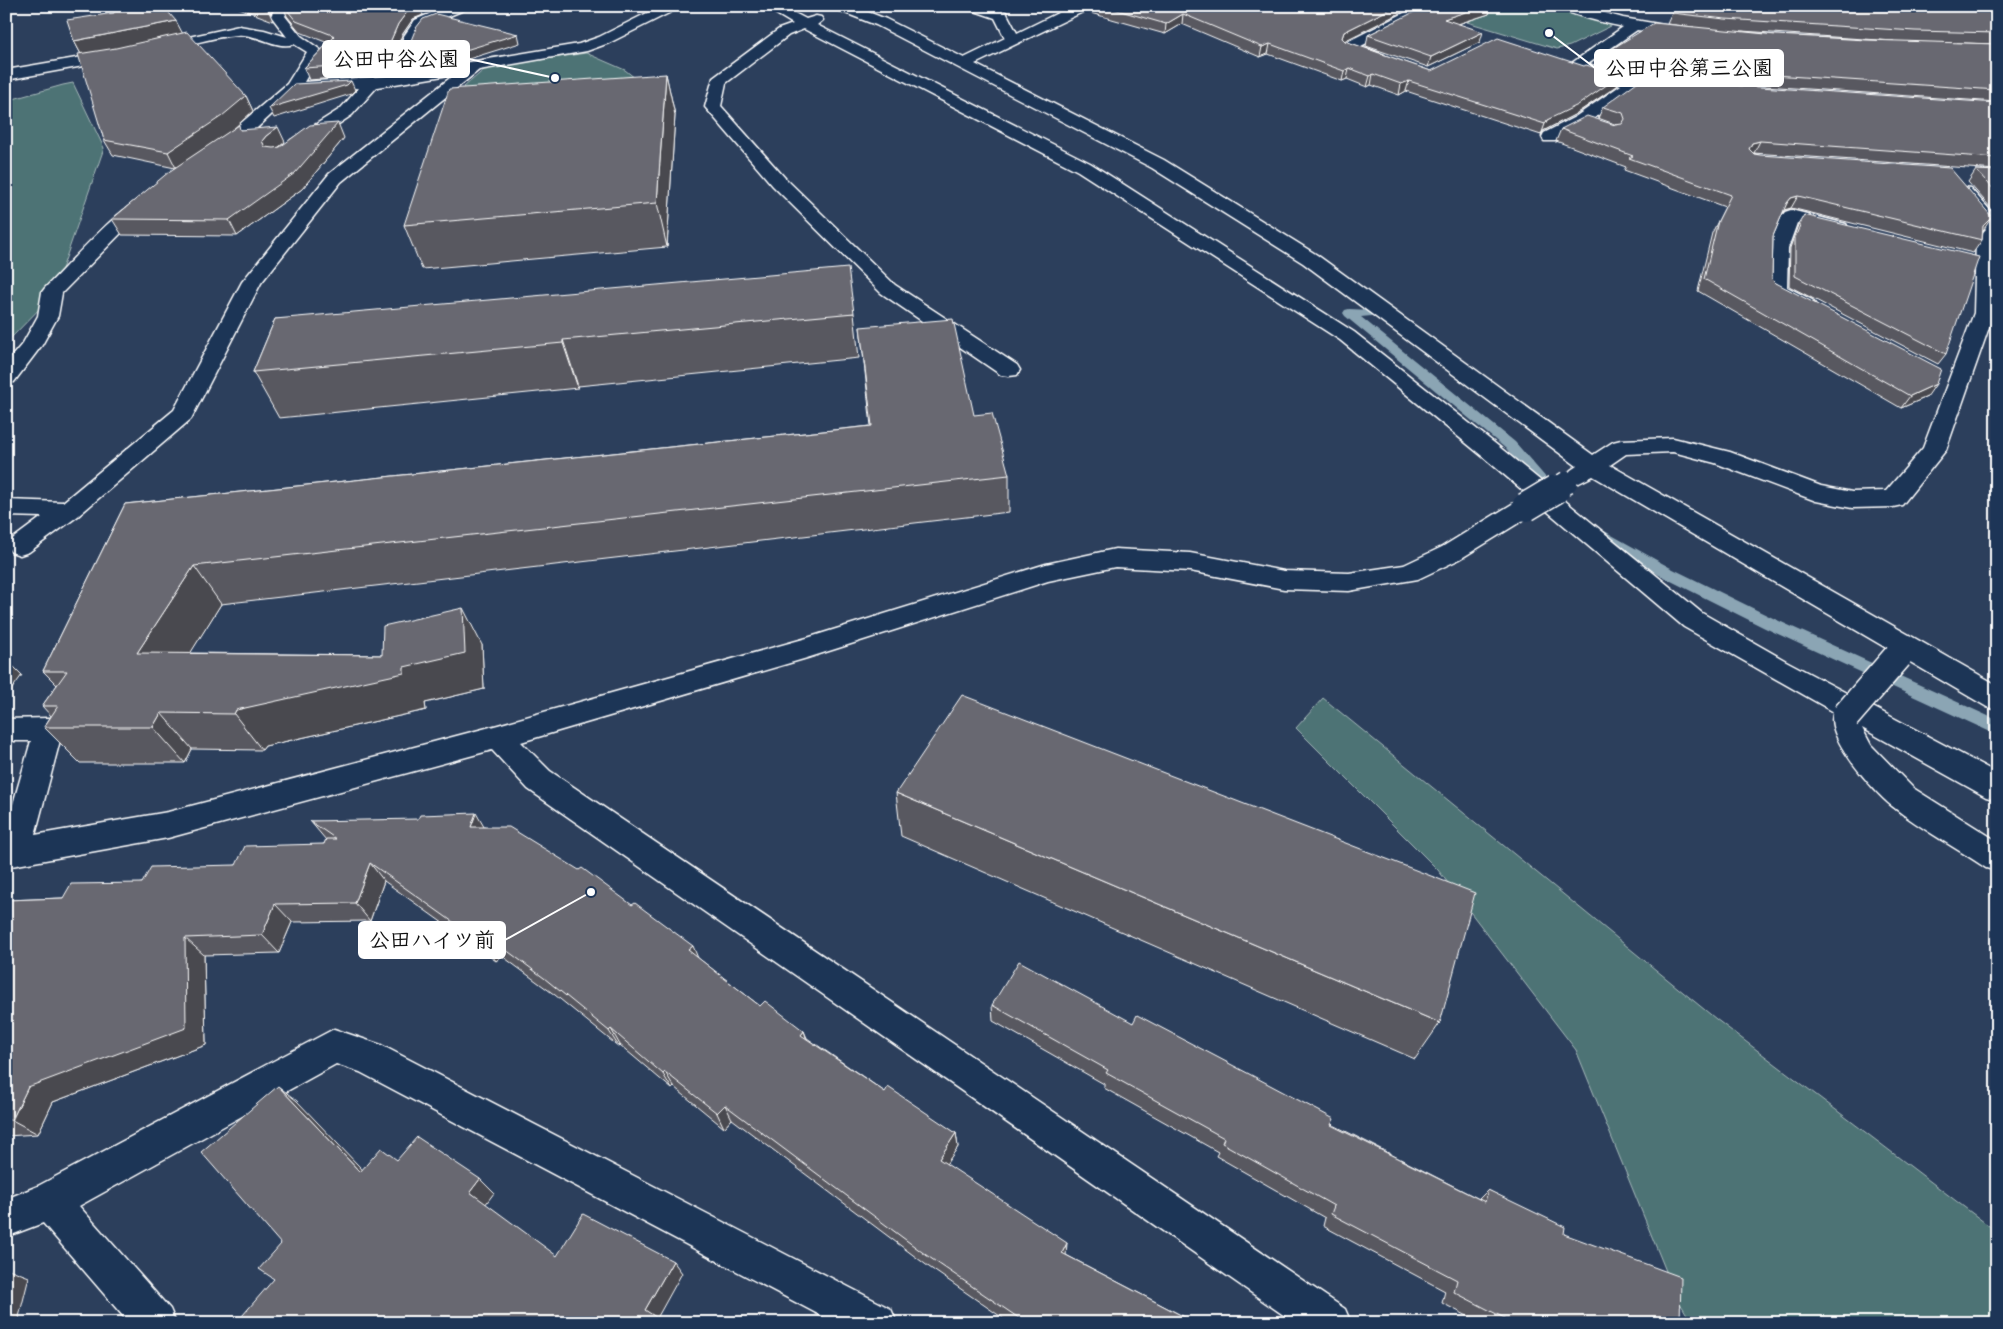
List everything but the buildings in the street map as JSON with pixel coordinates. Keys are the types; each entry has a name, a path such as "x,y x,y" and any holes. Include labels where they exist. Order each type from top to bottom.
{"street":[{"path":"205,159 237,138 293,87 315,51 296,39 278,16 283,6"},
{"path":"393,79 411,36 420,23 461,6"},
{"path":"293,87 372,82 582,48 604,40 672,6"},
{"path":"770,6 806,23 927,72 1084,167 1347,336 1490,450 1693,620 1776,668 1997,788"},
{"path":"974,6 1001,15 1014,41"},
{"path":"927,72 961,62 1014,41 1084,6"},
{"path":"1393,62 1348,47 1417,12 1402,6"},
{"path":"1565,6 1633,26 1694,33"},
{"path":"1009,370 888,288 779,182 713,107 719,80 784,32 844,7 881,22 1158,164 1310,260 1592,466 1903,652 1997,699"},
{"path":"1577,65 1633,26"},
{"path":"6,75 136,53 239,30 264,34 287,42 296,39"},
{"path":"1558,60 1633,84 1682,88"},
{"path":"20,546 69,510 183,414 252,282 335,178 474,67"},
{"path":"288,151 346,112 372,82"},
{"path":"1550,138 1589,123 1633,84"},
{"path":"6,730 49,730 11,853 168,826 498,737 807,648 1046,573 1115,558 1190,562 1284,580 1349,582 1409,573 1451,553 1621,447 1673,445 1722,457 1816,493 1852,500 1893,499 1934,450 1949,380 1984,313 1975,260 1985,240 1996,229 1949,174"},
{"path":"6,377 32,345 48,316 52,292 122,221 158,192"},
{"path":"1820,312 1777,290 1778,248 1791,216 1859,233"},
{"path":"6,508 69,510"},
{"path":"1903,652 1846,716 1848,733 1861,754 1902,796 1997,858"},
{"path":"498,737 539,780 1332,1323"},
{"path":"6,1218 49,1201 334,1046 368,1057 877,1323"},
{"path":"49,1201 156,1323"}],"green space":[{"path":"1501,6 1548,6 1613,25 1570,46 1557,49 1467,22"},
{"path":"586,53 625,70 645,86 450,99 486,68"},
{"path":"73,83 104,148 53,295 6,343 6,101"},
{"path":"1323,698 1716,1019 1997,1232 1997,1323 1692,1323 1677,1298 1576,1050 1438,870 1296,728"}],"waterway":[{"path":"1367,313 1349,313 1510,445 1556,498"},
{"path":"1599,533 1664,571 1771,624 1997,728"}],"place":[{"name":"公田中谷第三公園","path":"1549,33"},
{"name":"公田中谷公園","path":"555,78"},
{"name":"公田ハイツ前","path":"591,892"}]}
